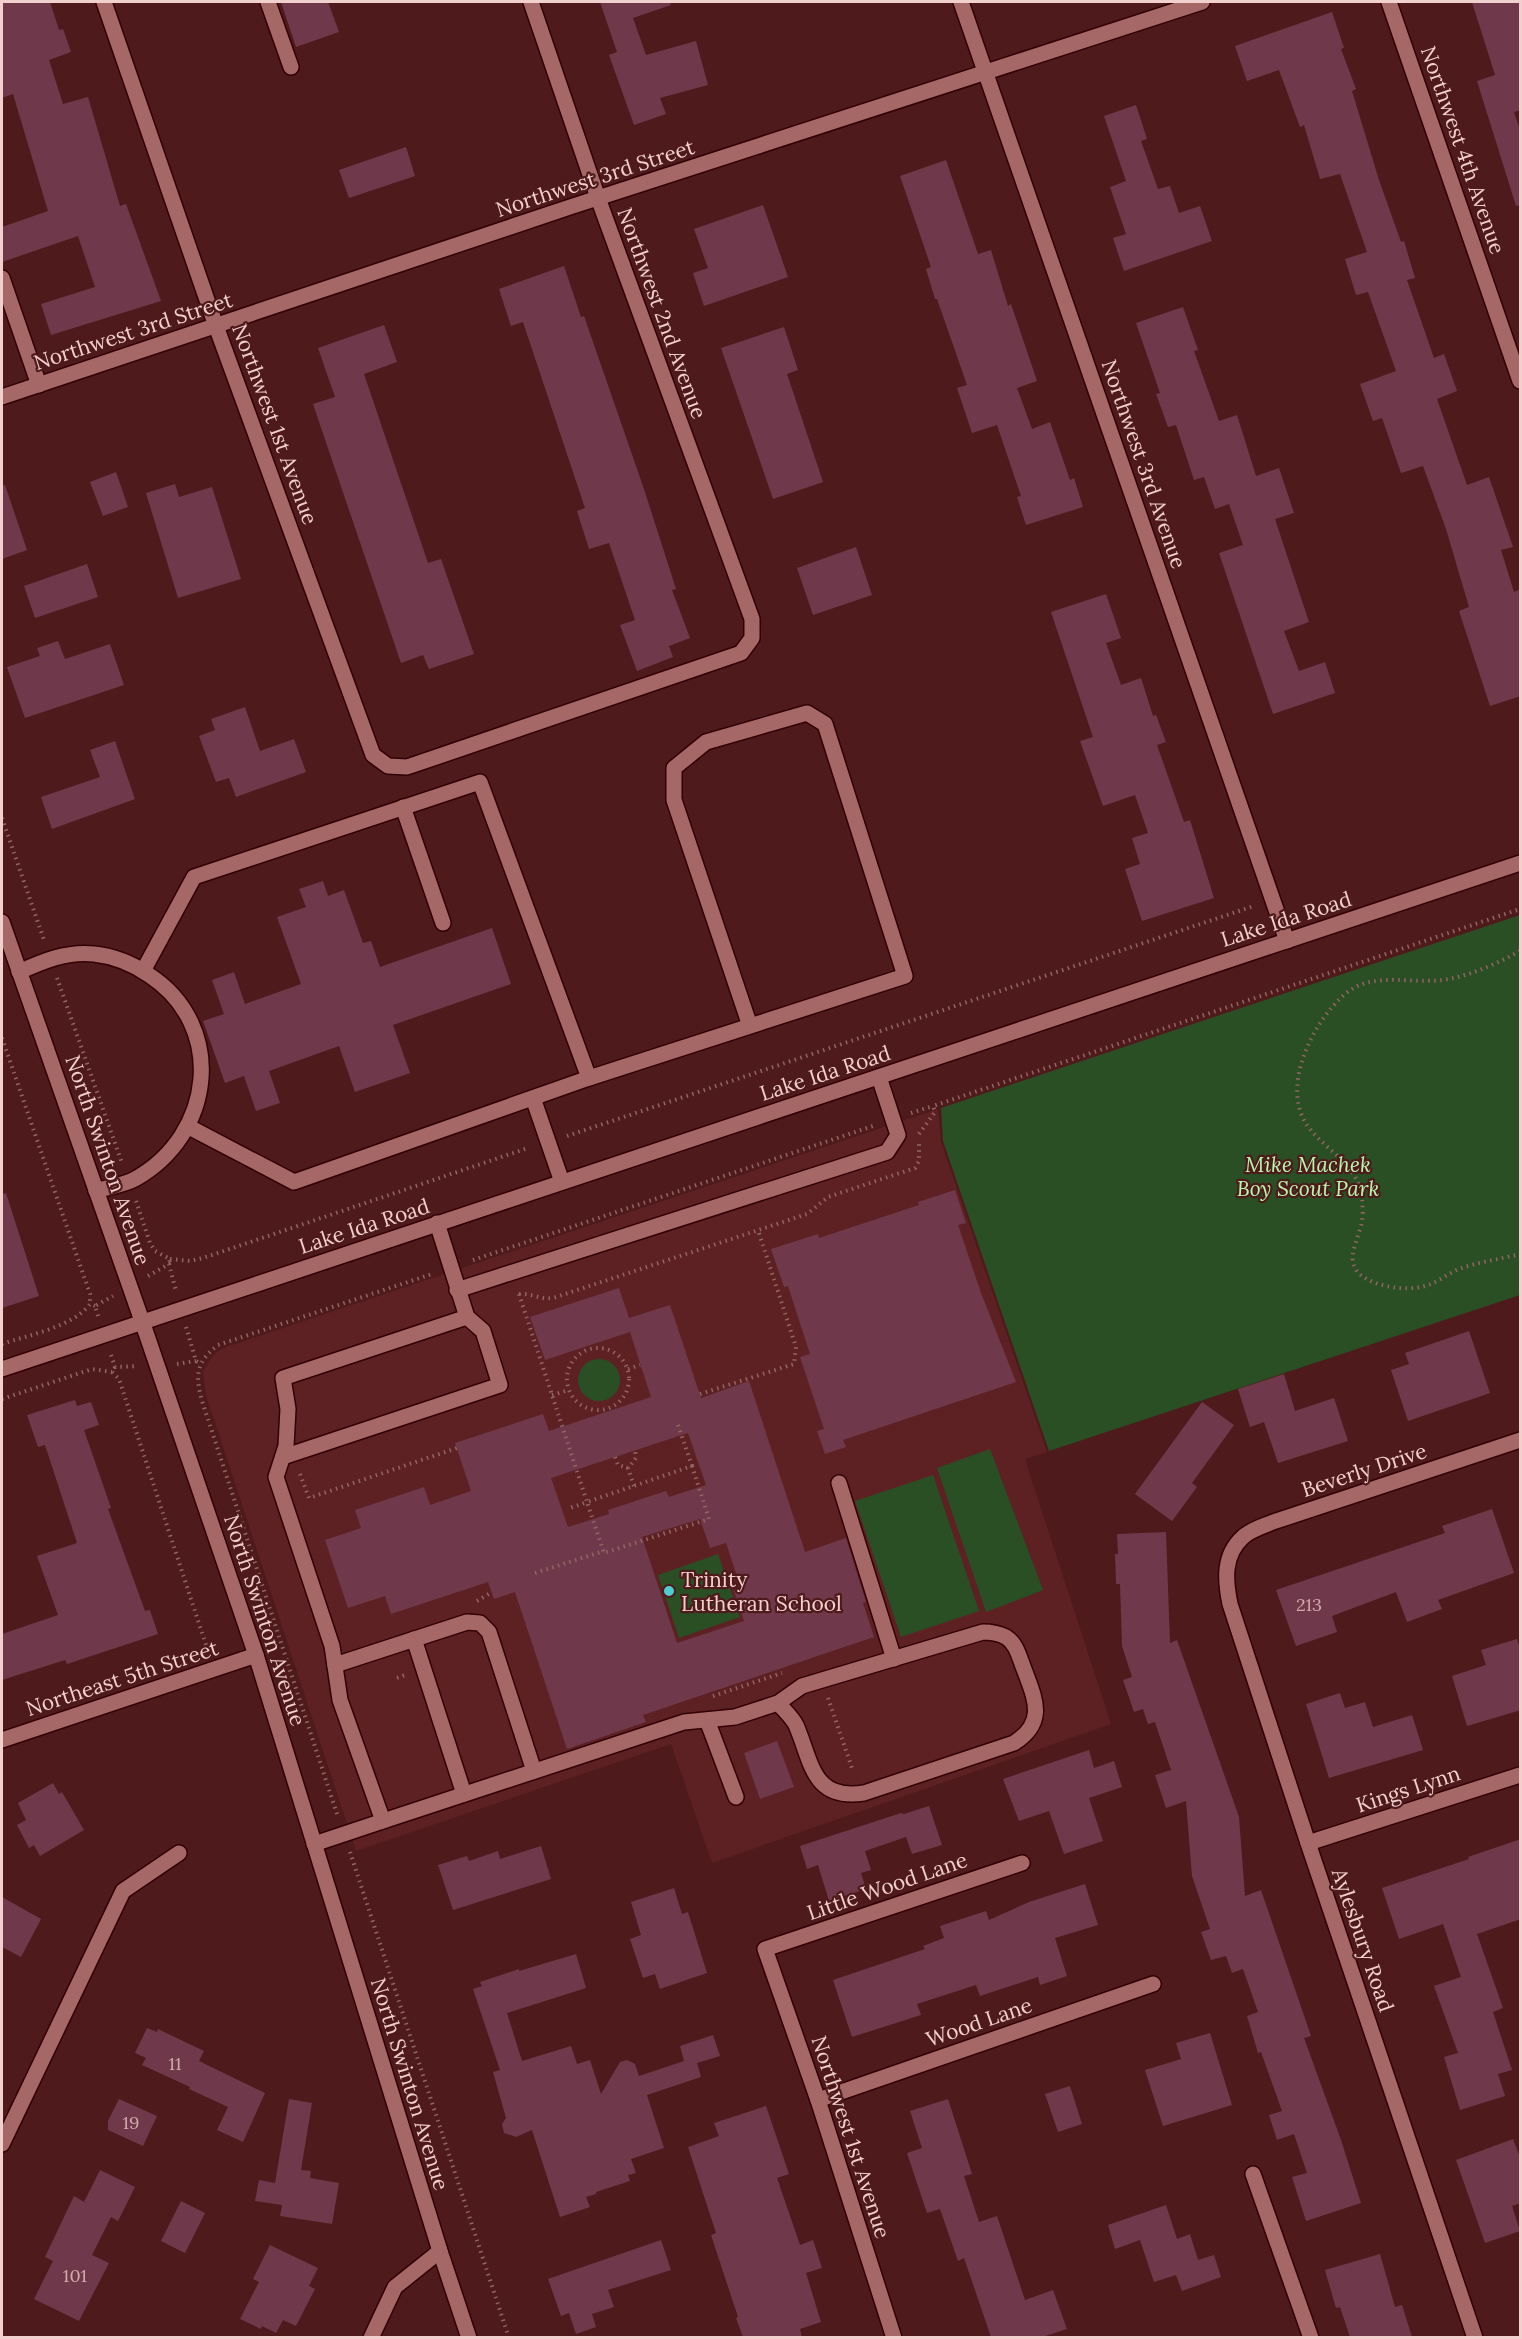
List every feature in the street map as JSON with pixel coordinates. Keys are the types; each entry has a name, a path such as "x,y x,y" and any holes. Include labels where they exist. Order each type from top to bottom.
{"street":[{"name":"Northwest 1st Avenue","path":"104,2 216,326 373,755 388,766 407,767"},
{"path":"268,2 291,67"},
{"name":"Northwest 2nd Avenue","path":"407,767 741,653 752,638 752,619 598,198 531,2"},
{"name":"Northwest 3rd Avenue","path":"961,2 1287,941"},
{"name":"Northwest 3rd Street","path":"2,397 598,198 1202,2"},
{"name":"Northwest 4th Avenue","path":"1389,2 1521,381"},
{"path":"2,278 39,385"},
{"path":"189,1127 294,1182 589,1078 905,976 825,724 807,713 706,742 674,768 675,800 750,1026"},
{"path":"143,971 194,877 480,782 589,1078"},
{"path":"403,807 443,924"},
{"name":"Lake Ida Road","path":"2,1369 1521,863"},
{"name":"North Swinton Avenue","path":"2,922 256,1655 440,2251 469,2337"},
{"path":"19,972 50,958 94,954 131,964 163,985 187,1015 200,1051 201,1090 189,1127 165,1158 129,1181 96,1191"},
{"path":"457,1290 886,1152 898,1135 879,1077"},
{"path":"533,1098 562,1182"},
{"path":"288,1456 500,1385 483,1331 467,1317 437,1223"},
{"path":"383,1821 340,1700 332,1646 276,1477 288,1456 286,1446 288,1409 283,1378 467,1317"},
{"name":"Beverly Drive","path":"1230,1554 1243,1536 1273,1522 1521,1440"},
{"path":"838,1483 894,1659"},
{"name":"Aylesbury Road","path":"1230,1554 1225,1581 1230,1604 1475,2337"},
{"path":"335,1665 474,1621 489,1632 534,1771"},
{"path":"314,1844 684,1722 735,1717 778,1703 802,1686 983,1632 995,1633 1006,1638 1015,1646 1035,1698 1034,1719 1030,1729 1014,1743 864,1793 851,1795 832,1790 817,1778 810,1767 795,1723 778,1703"},
{"path":"414,1640 464,1794"},
{"name":"Northeast 5th Street","path":"2,1740 256,1655"},
{"path":"707,1720 736,1797"},
{"name":"Kings Lynn","path":"1308,1843 1521,1775"},
{"path":"2,2144 123,1891 180,1853"},
{"name":"Little Wood Lane","path":"765,1949 1022,1863"},
{"name":"Northwest 1st Avenue","path":"765,1949 818,2100 894,2337"},
{"name":"Wood Lane","path":"818,2100 1154,1984"},
{"path":"1253,2174 1311,2337"},
{"path":"371,2337 395,2287 440,2251"}],"path":[{"path":"2,818 150,1243 155,1251 169,1261 190,1261 203,1258 1273,899"},
{"path":"509,2337 202,1401 197,1385 197,1372 202,1361 218,1345 1521,909"},
{"path":"1521,951 1469,974 1447,979 1367,982 1355,987 1342,996 1314,1035 1302,1059 1296,1085 1298,1108 1309,1127 1346,1161 1357,1179 1362,1197 1362,1223 1351,1259 1360,1274 1373,1282 1412,1289 1429,1284 1465,1267 1521,1254"},
{"path":"2,1038 90,1294 90,1304 83,1313 71,1320 2,1344"},
{"path":"519,1294 526,1293 545,1299 553,1298 807,1214 828,1197 915,1168 919,1161 920,1131 933,1117 935,1112 933,1106"},
{"path":"700,1394 794,1364 796,1347 758,1230"},
{"path":"512,1272 604,1551"},
{"path":"90,1304 95,1306"},
{"path":"586,1348 605,1348 615,1352 623,1359 628,1369 630,1379 628,1389 616,1405 607,1410 587,1408 578,1403 569,1390 567,1376 570,1365 586,1348"},
{"path":"628,1369 640,1365"},
{"path":"112,1372 115,1367"},
{"path":"2,1399 92,1369 112,1372 119,1379 214,1669"},
{"path":"552,1395 569,1390"},
{"path":"535,1573 710,1519 678,1425"},
{"path":"309,1498 457,1448"},
{"path":"628,1468 636,1458 634,1450"},
{"path":"288,1456 309,1498 308,1505"},
{"path":"615,1457 618,1465 628,1468"},
{"path":"567,1509 692,1466"},
{"path":"628,1468 634,1486"},
{"path":"397,1678 423,1669"}],"shaded area":[{"name":"Trinity Lutheran School","path":"938,1109 941,1142 1047,1452 1025,1459 1111,1724 712,1863 671,1744 356,1851 206,1395 203,1371 209,1361 226,1347"}],"green space":[{"name":"Mike Machek Boy Scout Park","path":"1520,915 1520,1295 1049,1451 943,1141 941,1108"},
{"path":"599,1359 614,1365 620,1380 614,1395 599,1401 584,1395 578,1380 584,1365"},
{"path":"990,1449 1043,1590 986,1612 937,1468"},
{"path":"933,1475 979,1611 901,1637 855,1501"},
{"path":"718,1554 740,1617 679,1638 658,1575"}],"building":[{"path":"2,2 50,2 59,30 63,29 71,52 49,60 63,104 88,97 120,206 126,204 161,301 51,335 41,304 95,287 78,236 2,262 2,227 48,211 13,94 2,98"},
{"path":"281,2 328,2 339,32 296,47"},
{"path":"600,2 670,2 671,5 633,18 646,55 696,41 708,85 660,98 666,114 634,125 609,55 617,52"},
{"path":"1472,2 1521,2 1521,110 1514,112 1521,133 1521,205 1516,206 1477,81 1495,75"},
{"path":"1332,12 1344,48 1341,49 1356,89 1352,91 1379,180 1401,242 1404,241 1415,278 1407,280 1434,358 1444,354 1457,391 1437,399 1467,485 1489,477 1513,547 1501,550 1514,592 1521,589 1521,696 1490,706 1459,611 1469,607 1446,529 1423,466 1401,473 1382,418 1373,421 1360,384 1396,371 1368,292 1356,295 1345,259 1367,252 1340,174 1320,179 1304,125 1300,127 1279,70 1247,81 1235,46"},
{"path":"1136,105 1147,139 1141,141 1158,189 1170,186 1179,213 1200,206 1212,241 1124,271 1113,238 1126,234 1110,187 1126,181 1104,116"},
{"path":"406,147 415,176 349,198 339,170"},
{"path":"946,160 978,254 991,250 1008,306 1011,304 1037,381 1017,388 1032,429 1050,422 1070,480 1074,478 1083,507 1026,525 1017,497 1021,496 997,425 972,433 957,388 967,385 937,299 935,299 926,269 931,267 900,176"},
{"path":"763,205 788,277 704,306 693,273 708,268 694,229"},
{"path":"564,266 581,317 584,316 644,489 676,589 672,590 690,638 669,646 673,657 637,671 620,625 635,620 609,543 589,549 577,511 585,508 523,322 511,326 499,289"},
{"path":"1183,307 1198,350 1194,351 1219,421 1237,415 1256,476 1279,468 1294,513 1275,519 1309,622 1284,631 1299,671 1325,662 1335,693 1273,714 1219,553 1243,545 1229,504 1215,509 1204,477 1194,480 1176,425 1168,427 1156,394 1160,393 1136,323"},
{"path":"384,325 397,362 364,374 428,563 441,559 474,654 429,669 423,655 401,663 313,404 335,397 318,348"},
{"path":"784,327 798,370 787,374 823,482 773,499 721,348"},
{"path":"116,472 128,507 103,516 90,482"},
{"path":"175,484 179,497 212,487 241,579 178,598 146,493"},
{"path":"5,485 27,550 2,559 2,486"},
{"path":"856,547 872,595 813,615 797,568"},
{"path":"87,564 98,597 35,618 24,586"},
{"path":"1106,594 1121,638 1106,643 1121,685 1141,678 1153,716 1156,715 1166,742 1157,745 1184,822 1190,820 1214,898 1142,921 1125,869 1140,864 1132,838 1148,833 1135,795 1103,806 1080,741 1093,737 1051,612"},
{"path":"58,641 65,659 110,644 124,685 25,718 7,667 40,656 37,648"},
{"path":"245,707 260,751 294,739 306,772 236,797 229,778 216,782 199,736 215,730 211,719"},
{"path":"115,741 135,799 52,829 41,797 100,777 90,750"},
{"path":"323,881 328,896 344,890 363,943 371,941 380,967 492,928 511,984 393,1025 410,1073 355,1092 339,1046 269,1071 280,1103 256,1111 244,1076 225,1083 203,1021 224,1014 212,980 234,972 245,1004 301,984 277,917 306,907 299,889"},
{"path":"955,1190 966,1223 958,1225 981,1293 1016,1382 843,1440 846,1447 825,1454 817,1431 824,1429 800,1357 810,1354 788,1286 784,1287 771,1249 818,1234 819,1238 919,1205 918,1202"},
{"path":"6,1193 39,1296 2,1308 2,1194"},
{"path":"619,1288 629,1318 670,1305 701,1398 749,1381 805,1552 846,1538 866,1602 863,1603 874,1637 643,1715 646,1722 567,1749 515,1592 494,1599 488,1582 391,1614 385,1596 348,1608 325,1540 361,1528 355,1510 424,1487 430,1505 471,1491 455,1443 543,1414 549,1431 651,1397 630,1332 545,1360 530,1317","holes":["688,1433 706,1485 669,1497 666,1491 608,1510 609,1514 568,1527 551,1478","700,1519 710,1548 726,1543 741,1588 734,1591 744,1621 677,1643 642,1537"]},
{"path":"1469,1331 1490,1393 1408,1421 1391,1370 1409,1364 1405,1353"},
{"path":"1284,1374 1295,1411 1334,1398 1348,1441 1278,1463 1264,1422 1250,1427 1238,1389"},
{"path":"75,1400 77,1406 91,1402 99,1425 84,1430 111,1508 108,1509 145,1611 150,1610 158,1634 67,1664 65,1660 2,1680 2,1634 58,1615 37,1556 77,1543 45,1445 38,1447 27,1415"},
{"path":"1202,1402 1234,1425 1192,1483 1197,1487 1172,1521 1135,1494"},
{"path":"1492,1509 1514,1573 1438,1600 1442,1609 1407,1622 1396,1592 1332,1616 1337,1632 1296,1646 1276,1590 1445,1533 1442,1526"},
{"path":"1166,1532 1170,1643 1177,1640 1239,1817 1245,1896 1261,1890 1311,2036 1304,2038 1361,2203 1306,2221 1292,2177 1307,2173 1294,2134 1277,2140 1269,2115 1282,2111 1261,2052 1258,2053 1247,2016 1258,2012 1243,1969 1232,1973 1226,1956 1211,1960 1201,1932 1210,1929 1192,1876 1186,1801 1166,1808 1155,1775 1171,1770 1155,1722 1148,1724 1143,1709 1134,1712 1123,1680 1132,1677 1122,1646 1120,1584 1116,1584 1117,1534"},
{"path":"1517,1639 1521,1652 1521,1710 1467,1726 1452,1676 1486,1665 1481,1650"},
{"path":"1340,1693 1345,1708 1365,1702 1373,1727 1412,1715 1423,1750 1329,1778 1306,1704"},
{"path":"777,1741 794,1787 760,1799 744,1753"},
{"path":"1089,1750 1094,1768 1114,1761 1122,1787 1089,1798 1103,1841 1064,1854 1049,1811 1019,1821 1003,1779"},
{"path":"53,1783 59,1794 62,1792 84,1830 40,1856 34,1845 29,1848 17,1825 26,1820 18,1803"},
{"path":"929,1806 942,1845 912,1854 906,1837 865,1851 871,1870 861,1873 866,1889 829,1901 818,1865 807,1869 800,1846"},
{"path":"1521,1839 1521,1919 1477,1934 1503,2008 1493,2012 1512,2070 1498,2074 1505,2096 1460,2110 1444,2057 1458,2053 1434,1986 1461,1977 1443,1924 1399,1939 1382,1888"},
{"path":"541,1846 551,1879 453,1910 438,1865 467,1856 469,1861 498,1851 500,1859"},
{"path":"1085,1884 1098,1925 1055,1938 1067,1976 1040,1985 1038,1977 980,1996 976,1985 917,2004 921,2015 852,2037 833,1980 925,1949 923,1946 944,1938 940,1926 986,1911 989,1920 1029,1902"},
{"path":"674,1888 682,1914 688,1912 707,1973 660,1989 655,1974 643,1978 630,1939 641,1935 631,1902"},
{"path":"2,1897 41,1919 21,1957 2,1947"},
{"path":"576,1954 586,1988 507,2013 522,2061 571,2046 577,2064 590,2060 601,2094 620,2062 627,2060 635,2064 639,2076 684,2061 680,2046 713,2035 720,2056 697,2063 701,2077 647,2095 664,2148 631,2159 636,2173 628,2175 630,2181 586,2197 590,2207 560,2217 532,2130 516,2137 504,2133 502,2124 506,2118 493,2072 500,2070 473,1989 482,1986 480,1982"},
{"path":"147,2028 157,2032 158,2029 204,2051 199,2061 265,2093 243,2142 217,2130 228,2107 142,2065 146,2058 135,2053"},
{"path":"1210,2033 1232,2105 1163,2126 1145,2070 1181,2059 1176,2043"},
{"path":"1070,2086 1082,2124 1058,2132 1045,2094"},
{"path":"119,2099 157,2116 143,2146 108,2130 108,2121"},
{"path":"289,2099 312,2103 301,2170 311,2171 310,2178 339,2183 332,2224 280,2216 282,2205 255,2201 259,2180 275,2183"},
{"path":"948,2099 972,2174 964,2176 979,2222 997,2216 1025,2300 1053,2290 1067,2329 1042,2337 991,2337 964,2258 958,2261 940,2209 927,2213 907,2153 922,2148 910,2111"},
{"path":"766,2106 789,2174 777,2178 800,2245 813,2240 822,2268 806,2273 821,2322 800,2329 802,2337 743,2337 711,2235 716,2233 688,2147 719,2136 714,2123"},
{"path":"1513,2139 1521,2160 1521,2203 1512,2206 1520,2231 1485,2243 1456,2160"},
{"path":"100,2170 135,2187 118,2221 111,2217 92,2255 109,2263 79,2321 34,2299 53,2261 45,2257 74,2196 84,2202"},
{"path":"181,2201 205,2213 185,2253 161,2241"},
{"path":"1166,2205 1177,2239 1190,2234 1198,2260 1214,2255 1221,2277 1182,2291 1176,2275 1154,2282 1140,2240 1115,2249 1108,2225"},
{"path":"661,2240 671,2270 608,2290 614,2307 592,2314 596,2327 576,2334 569,2313 561,2316 548,2279"},
{"path":"270,2245 318,2268 309,2286 315,2289 296,2326 283,2320 276,2333 240,2319 259,2282 253,2279"},
{"path":"1380,2254 1395,2307 1402,2305 1412,2337 1350,2337 1340,2307 1336,2308 1325,2270"}],"place":[{"name":"Trinity Lutheran School","path":"669,1591"}]}
